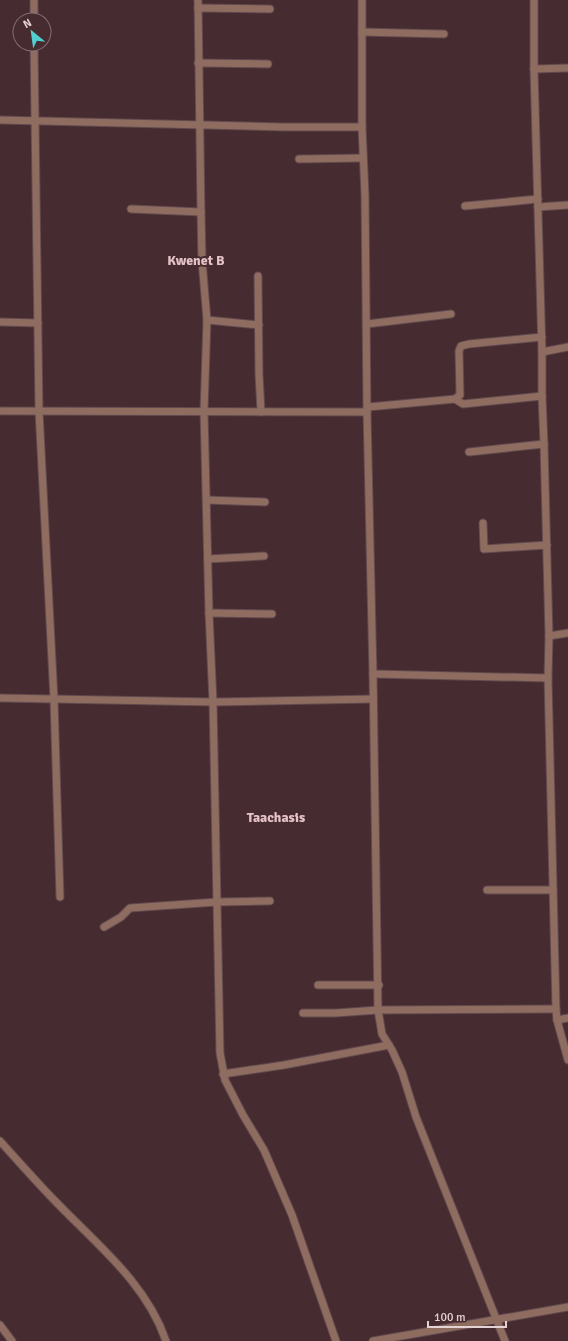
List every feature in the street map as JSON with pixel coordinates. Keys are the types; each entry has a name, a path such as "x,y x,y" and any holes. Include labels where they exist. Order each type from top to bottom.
{"street":[{"path":"34,0 34,12"},
{"path":"198,0 202,261 207,320 204,411 209,614 213,702 218,1040 223,1074 242,1115 264,1150 292,1215 336,1341"},
{"path":"362,0 362,128 379,985 378,1010 382,1034 402,1072 416,1117 505,1341"},
{"path":"534,0 534,69 547,545 549,636 548,678 556,1009 557,1020 568,1060"},
{"path":"198,8 270,9"},
{"path":"362,32 444,34"},
{"path":"34,52 39,411 54,699 60,897"},
{"path":"198,63 268,64"},
{"path":"534,69 568,68"},
{"path":"0,120 35,120 111,124 362,128"},
{"path":"299,159 363,158"},
{"path":"465,206 538,199"},
{"path":"538,207 568,205"},
{"path":"131,209 201,212"},
{"path":"258,276 261,412"},
{"path":"367,324 451,314"},
{"path":"207,320 259,325"},
{"path":"0,322 38,323"},
{"path":"0,411 261,412 368,410 455,399 460,395 459,351 462,346 469,344 542,337"},
{"path":"542,352 568,347"},
{"path":"455,399 463,404 542,396"},
{"path":"468,452 544,444"},
{"path":"207,500 265,502"},
{"path":"483,523 484,548 547,545"},
{"path":"208,559 264,556"},
{"path":"209,614 272,614"},
{"path":"549,636 568,634"},
{"path":"373,674 548,678"},
{"path":"0,698 213,702 373,699"},
{"path":"486,890 553,890"},
{"path":"104,927 121,917 130,908 217,902 270,901"},
{"path":"318,984 379,985"},
{"path":"303,1013 336,1013 378,1010 556,1009"},
{"path":"557,1020 568,1018"},
{"path":"223,1074 284,1065 389,1045"},
{"path":"0,1141 137,1287 158,1320 166,1341"},
{"path":"373,1341 568,1307"},
{"path":"0,1325 12,1341"}],"district":[{"name":"Kwenet B","path":"196,260"},
{"name":"Taachasis","path":"276,817"}]}
